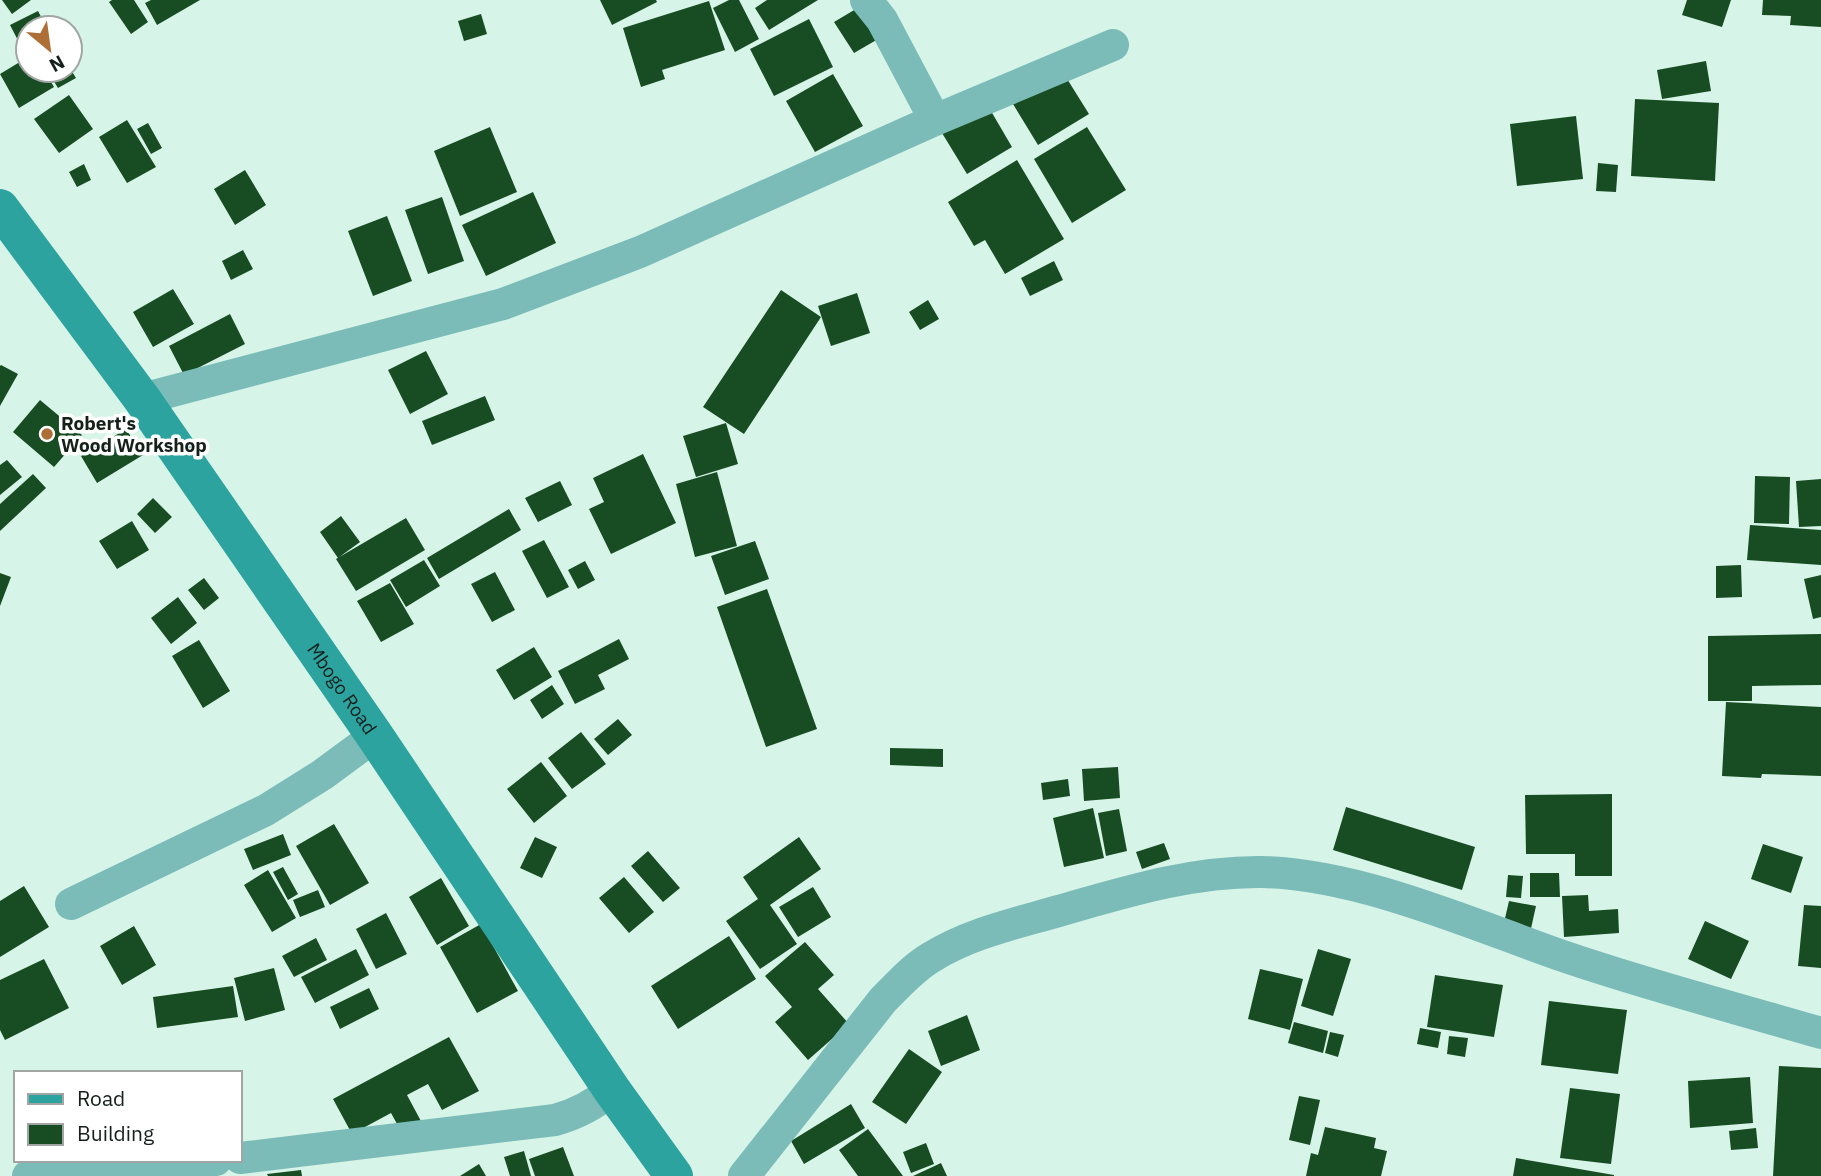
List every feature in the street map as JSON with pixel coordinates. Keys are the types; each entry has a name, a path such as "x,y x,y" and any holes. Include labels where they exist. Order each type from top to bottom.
{"main road":[{"name":"Mbogo Road","path":"0,208 142,399 375,736 612,1090 674,1176"}],"street":[{"path":"866,0 882,20 935,120"},
{"path":"142,399 503,304 640,253 935,120 1113,45"},
{"path":"71,904 266,810 322,775 375,736"},
{"path":"744,1176 883,1000 905,977 931,957 996,929 1195,876 1262,872 1316,878 1391,896 1560,955 1821,1033"},
{"path":"242,1157 555,1120 576,1114 612,1090"},
{"path":"28,1176 167,1171 207,1162"}],"building":[{"path":"2,0 31,0 12,14"},
{"path":"134,0 148,22 131,34 109,2"},
{"path":"151,0 200,0 157,25 145,3"},
{"path":"600,0 656,0 657,2 612,25"},
{"path":"729,0 739,0 759,39 735,52 713,8"},
{"path":"767,0 818,0 769,30 755,8"},
{"path":"1687,0 1731,0 1722,27 1682,15"},
{"path":"1763,0 1821,0 1821,27 1790,25 1791,16 1762,15"},
{"path":"709,1 725,50 662,70 665,79 641,87 623,28"},
{"path":"866,3 885,35 854,53 834,22"},
{"path":"481,14 487,34 464,41 458,21"},
{"path":"809,19 833,67 774,96 750,49"},
{"path":"1706,61 1711,91 1662,99 1657,70"},
{"path":"14,66 14,84 52,84 54,87 19,108 0,74"},
{"path":"833,74 863,126 815,152 786,101"},
{"path":"1064,74 1089,114 1038,145 1013,104"},
{"path":"69,95 93,129 59,153 34,119"},
{"path":"1635,99 1719,103 1715,181 1631,176"},
{"path":"988,106 1012,147 967,174 942,133"},
{"path":"1576,116 1583,179 1517,186 1510,124"},
{"path":"127,120 156,167 127,183 99,137"},
{"path":"148,123 162,148 151,154 137,129"},
{"path":"490,127 517,192 460,216 434,151"},
{"path":"1087,127 1126,190 1072,223 1034,159"},
{"path":"1017,160 1064,239 1005,274 985,240 974,246 948,202"},
{"path":"1598,163 1618,165 1616,192 1596,191"},
{"path":"84,164 91,180 77,187 69,172"},
{"path":"245,170 266,205 235,225 214,189"},
{"path":"533,192 556,243 486,276 462,225"},
{"path":"442,197 464,261 428,274 405,210"},
{"path":"387,216 412,281 373,296 348,231"},
{"path":"243,250 253,269 231,280 222,261"},
{"path":"1054,261 1063,280 1030,296 1021,278"},
{"path":"173,289 194,324 153,347 133,312"},
{"path":"781,290 821,317 744,434 703,407"},
{"path":"857,293 870,333 831,346 818,306"},
{"path":"928,300 939,319 920,330 909,312"},
{"path":"230,314 245,344 184,375 169,346"},
{"path":"426,351 448,394 410,414 388,370"},
{"path":"0,366 18,374 0,406"},
{"path":"485,396 495,420 432,445 422,421"},
{"name":"Robert's Wood Workshop","path":"40,400 82,435 54,467 13,432"},
{"path":"726,423 738,464 696,477 683,436"},
{"path":"126,429 143,455 97,483 81,456"},
{"path":"643,454 676,523 611,554 589,509 604,502 593,478"},
{"path":"7,460 22,477 0,495 0,465"},
{"path":"717,472 737,546 695,557 676,484"},
{"path":"33,474 46,488 0,531 0,504"},
{"path":"1755,476 1790,477 1789,524 1754,523"},
{"path":"1821,479 1821,526 1799,527 1796,481"},
{"path":"560,481 572,505 538,522 525,498"},
{"path":"153,498 172,517 155,533 137,514"},
{"path":"509,509 521,530 439,579 427,558"},
{"path":"341,516 360,542 338,558 320,532"},
{"path":"406,518 425,550 356,591 336,559"},
{"path":"132,521 149,550 117,569 99,541"},
{"path":"1750,525 1821,530 1821,565 1747,560"},
{"path":"544,540 569,587 547,598 522,551"},
{"path":"755,541 769,579 725,595 711,556"},
{"path":"424,560 440,586 406,607 390,580"},
{"path":"585,561 595,580 578,589 568,570"},
{"path":"1741,565 1742,597 1716,598 1716,566"},
{"path":"495,572 515,610 492,622 471,584"},
{"path":"0,573 11,577 0,606"},
{"path":"1821,575 1821,617 1813,619 1804,579"},
{"path":"204,578 219,598 204,610 188,590"},
{"path":"390,583 414,624 381,642 357,601"},
{"path":"767,589 817,729 766,747 717,607"},
{"path":"178,597 197,623 171,644 151,618"},
{"path":"1821,634 1821,685 1752,686 1752,701 1708,701 1708,636"},
{"path":"619,639 629,659 598,675 605,689 575,704 558,671"},
{"path":"199,640 230,691 203,708 172,656"},
{"path":"534,647 552,677 514,700 496,670"},
{"path":"552,685 564,704 542,719 530,700"},
{"path":"1726,702 1821,707 1821,776 1722,776"},
{"path":"618,719 632,735 608,755 594,739"},
{"path":"581,732 606,764 572,789 548,758"},
{"path":"890,748 943,749 943,767 890,765"},
{"path":"541,762 567,796 534,823 507,789"},
{"path":"1118,767 1120,798 1084,801 1082,769"},
{"path":"1068,779 1070,796 1043,800 1041,783"},
{"path":"1612,794 1612,876 1575,876 1575,854 1526,854 1525,795"},
{"path":"1346,807 1475,847 1462,890 1333,850"},
{"path":"1093,808 1104,858 1064,867 1053,818"},
{"path":"1119,809 1127,851 1106,856 1098,813"},
{"path":"334,824 369,883 330,905 296,846"},
{"path":"283,834 291,855 253,870 244,849"},
{"path":"535,837 557,847 542,878 520,868"},
{"path":"799,837 821,869 770,905 797,944 760,969 726,921 758,899 743,877"},
{"path":"1164,843 1170,859 1142,869 1136,852"},
{"path":"1763,844 1803,857 1791,893 1751,879"},
{"path":"648,851 680,888 663,902 631,866"},
{"path":"283,867 298,894 288,900 273,872"},
{"path":"268,870 296,918 272,932 244,885"},
{"path":"1530,873 1559,873 1560,897 1530,897"},
{"path":"1508,875 1523,876 1521,898 1506,897"},
{"path":"624,877 654,912 629,933 599,898"},
{"path":"441,878 469,926 437,945 409,897"},
{"path":"24,886 49,927 0,957 0,901"},
{"path":"813,887 831,917 798,937 779,907"},
{"path":"318,890 325,907 300,917 293,900"},
{"path":"1588,895 1589,911 1618,909 1619,933 1564,937 1562,896"},
{"path":"1509,901 1536,906 1530,933 1503,927"},
{"path":"1804,905 1821,906 1821,968 1798,966"},
{"path":"386,913 407,954 376,969 356,929"},
{"path":"1705,921 1749,941 1731,979 1688,959"},
{"path":"481,924 518,991 477,1013 440,947"},
{"path":"134,926 156,965 122,985 100,946"},
{"path":"729,936 756,979 678,1029 651,986"},
{"path":"316,938 327,960 294,977 282,956"},
{"path":"805,942 834,975 818,989 849,1024 808,1060 775,1022 792,1007 765,976"},
{"path":"356,949 369,975 315,1003 301,977"},
{"path":"1318,949 1351,959 1333,1016 1301,1006"},
{"path":"44,959 69,1008 5,1040 0,1030 0,980"},
{"path":"274,968 285,1010 245,1021 234,978"},
{"path":"1260,969 1303,979 1290,1030 1248,1019"},
{"path":"1435,975 1503,985 1494,1037 1427,1027"},
{"path":"233,986 238,1017 157,1028 153,997"},
{"path":"369,988 379,1009 340,1029 330,1007"},
{"path":"1549,1001 1627,1010 1618,1074 1541,1065"},
{"path":"967,1015 980,1050 941,1066 928,1031"},
{"path":"1294,1022 1328,1031 1323,1053 1288,1043"},
{"path":"1420,1028 1441,1032 1438,1048 1417,1044"},
{"path":"1330,1032 1344,1035 1338,1057 1325,1053"},
{"path":"1449,1036 1468,1038 1465,1057 1447,1054"},
{"path":"449,1037 479,1091 442,1110 428,1084 407,1095 422,1123 402,1133 391,1113 352,1134 333,1099"},
{"path":"909,1049 942,1072 906,1124 872,1102"},
{"path":"1779,1066 1821,1068 1821,1176 1773,1176"},
{"path":"1750,1077 1753,1123 1690,1128 1688,1081"},
{"path":"1570,1088 1620,1094 1611,1164 1560,1158"},
{"path":"1299,1096 1320,1100 1310,1145 1289,1140"},
{"path":"851,1104 865,1128 804,1164 791,1141"},
{"path":"1325,1127 1376,1138 1374,1148 1387,1151 1381,1176 1306,1176 1311,1153 1318,1155"},
{"path":"1756,1128 1758,1148 1731,1150 1729,1131"},
{"path":"868,1129 903,1176 858,1176 839,1150"},
{"path":"926,1143 934,1164 911,1173 903,1152"},
{"path":"563,1147 574,1176 535,1176 529,1159"},
{"path":"524,1151 531,1176 510,1176 504,1157"},
{"path":"1516,1158 1614,1175 1614,1176 1513,1176"},
{"path":"941,1163 947,1176 913,1176"},
{"path":"479,1164 486,1176 460,1176"},
{"path":"301,1170 302,1176 267,1174"}],"place":[{"name":"Robert's Wood Workshop","path":"47,434"}]}
